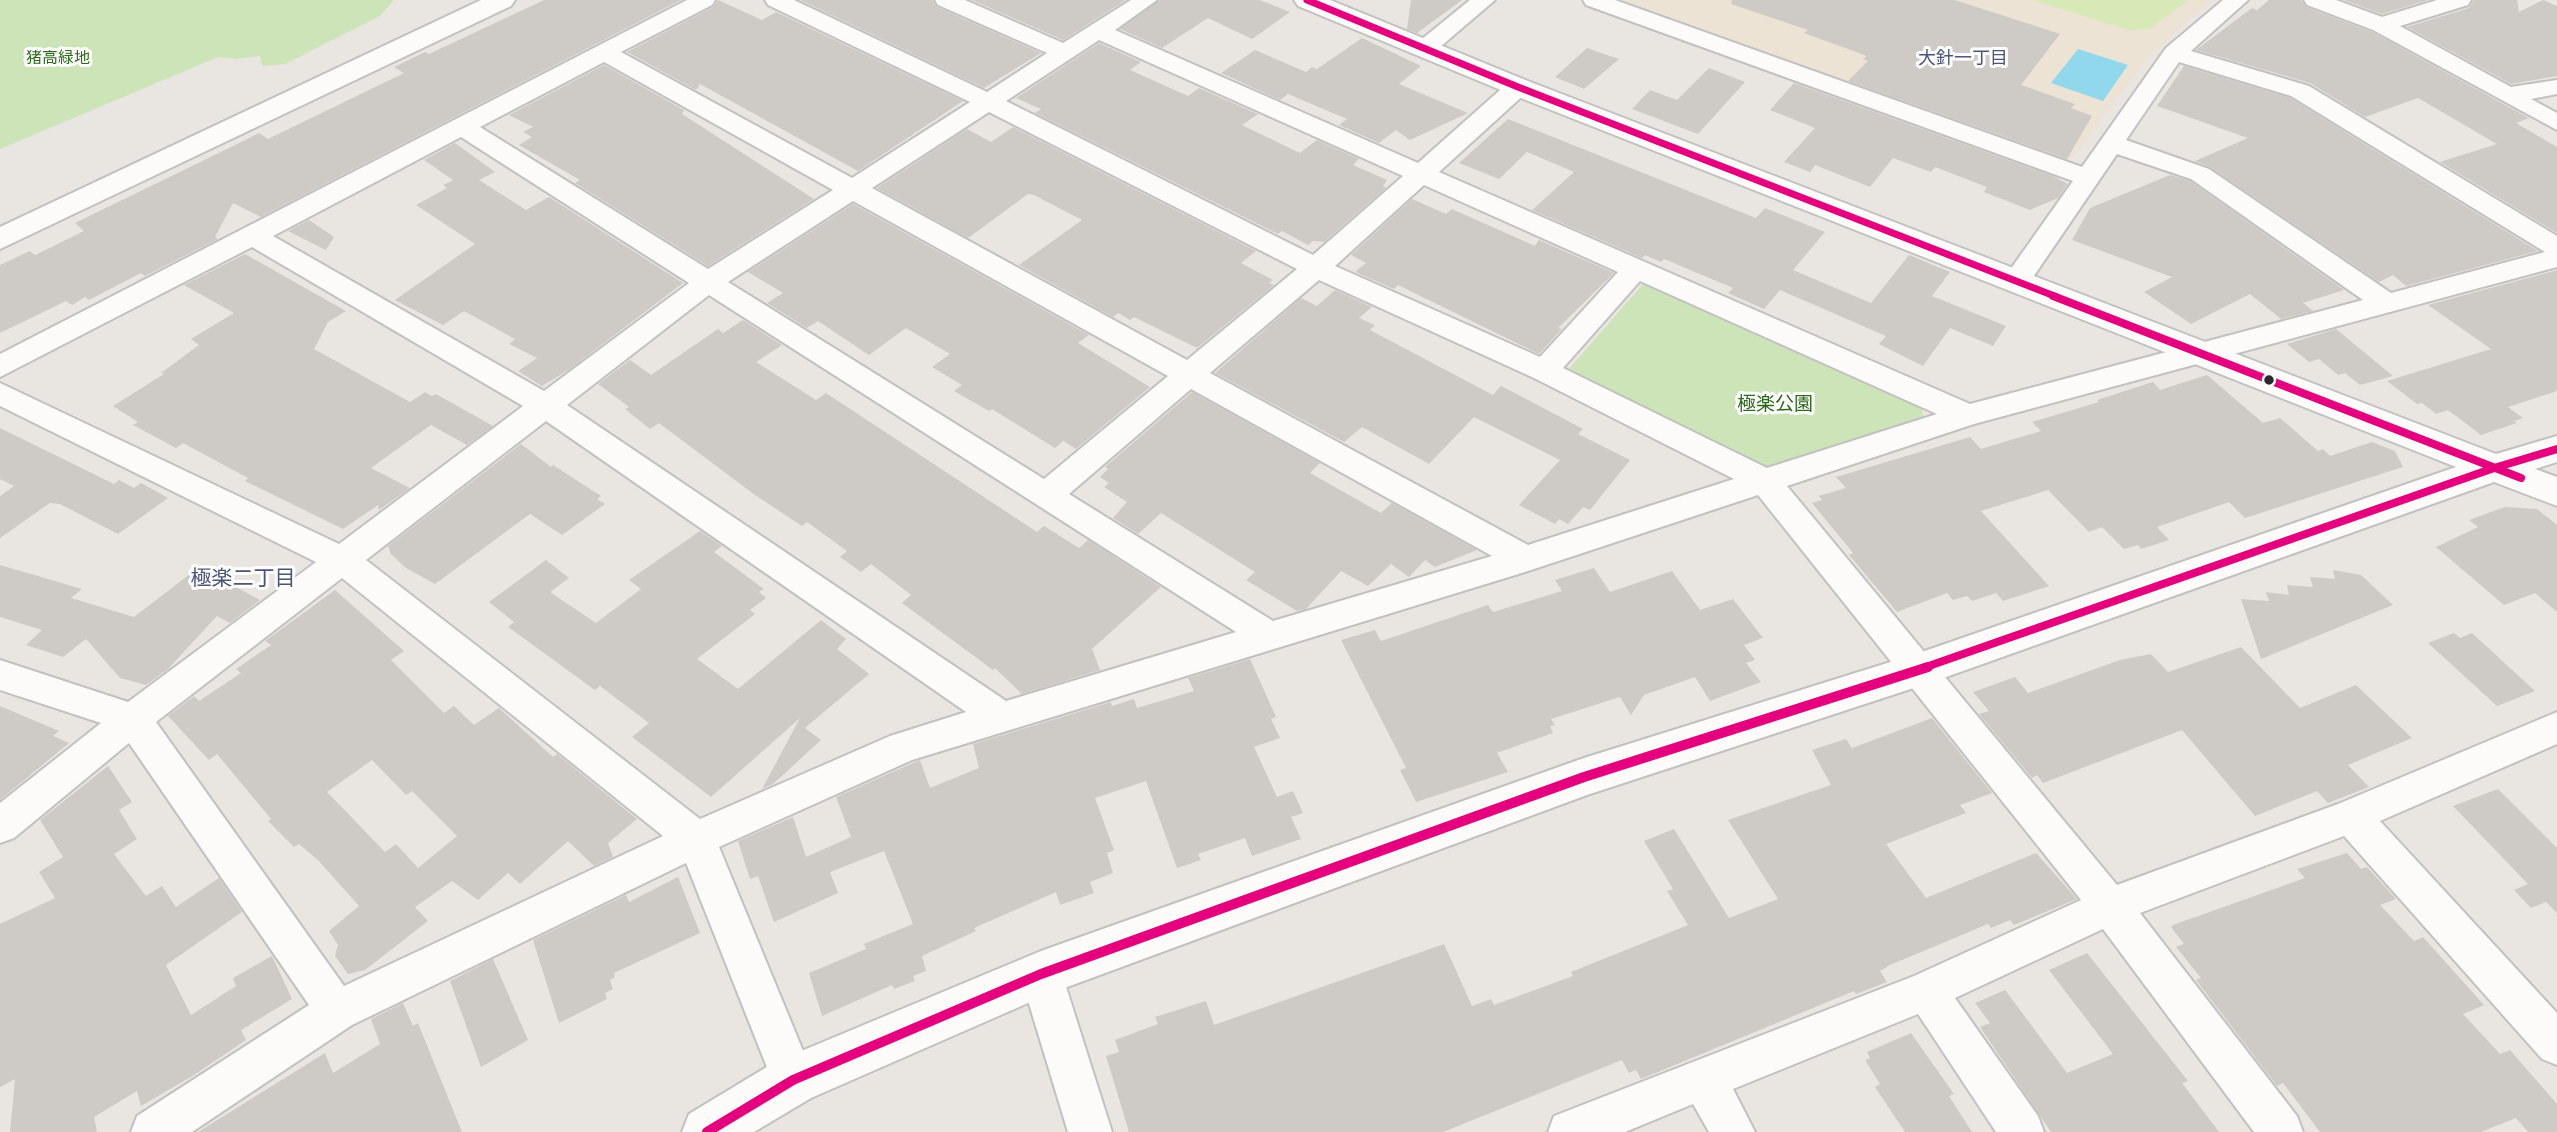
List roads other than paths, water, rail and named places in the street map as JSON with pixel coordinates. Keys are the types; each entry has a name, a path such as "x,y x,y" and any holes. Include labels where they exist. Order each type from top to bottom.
{"street":[{"path":"0,239 502,0"},
{"path":"0,367 254,237 459,125 704,0"},
{"path":"776,0 987,102 1316,268 1544,371 1765,481 2110,906 2281,1132"},
{"path":"946,0 1063,52"},
{"path":"1307,0 1518,86 2557,492"},
{"path":"1425,48 1484,0"},
{"path":"1594,0 2087,177"},
{"path":"2017,281 2174,52 2237,0"},
{"path":"2315,0 2381,25 2557,123"},
{"path":"2381,25 2460,0"},
{"path":"0,825 133,719 548,407 708,282 1097,31 1132,2"},
{"path":"1097,31 1968,415"},
{"path":"603,52 1525,559"},
{"path":"2174,52 2300,91 2557,248"},
{"path":"1046,495 1316,268 1518,86"},
{"path":"2508,95 2557,87"},
{"path":"459,125 1269,636"},
{"path":"2109,144 2200,174 2386,303"},
{"path":"254,237 548,407 1001,717"},
{"path":"153,1132 337,1011 696,839 903,747 1525,559 1968,415 2557,258"},
{"path":"1544,371 1637,268"},
{"path":"0,393 342,560 696,839 793,1080"},
{"path":"707,1132 793,1080 1041,974 1584,777 1918,670 2494,468 2557,449"},
{"path":"0,675 133,719 337,1011"},
{"path":"1570,1132 1926,991 2110,906 2351,816 2556,729"},
{"path":"2351,816 2557,1044"},
{"path":"1041,974 1090,1132"},
{"path":"1926,991 2022,1132"},
{"path":"1703,1079 1733,1132"}],"water":[{"path":"2078,49 2128,65 2103,101 2051,83"}],"district":[{"name":"大針一丁目","path":"1963,59"},
{"name":"極楽二丁目","path":"243,580"}],"park label":[{"name":"猪高緑地","path":"58,59"},
{"name":"極楽公園","path":"1775,405"}]}
